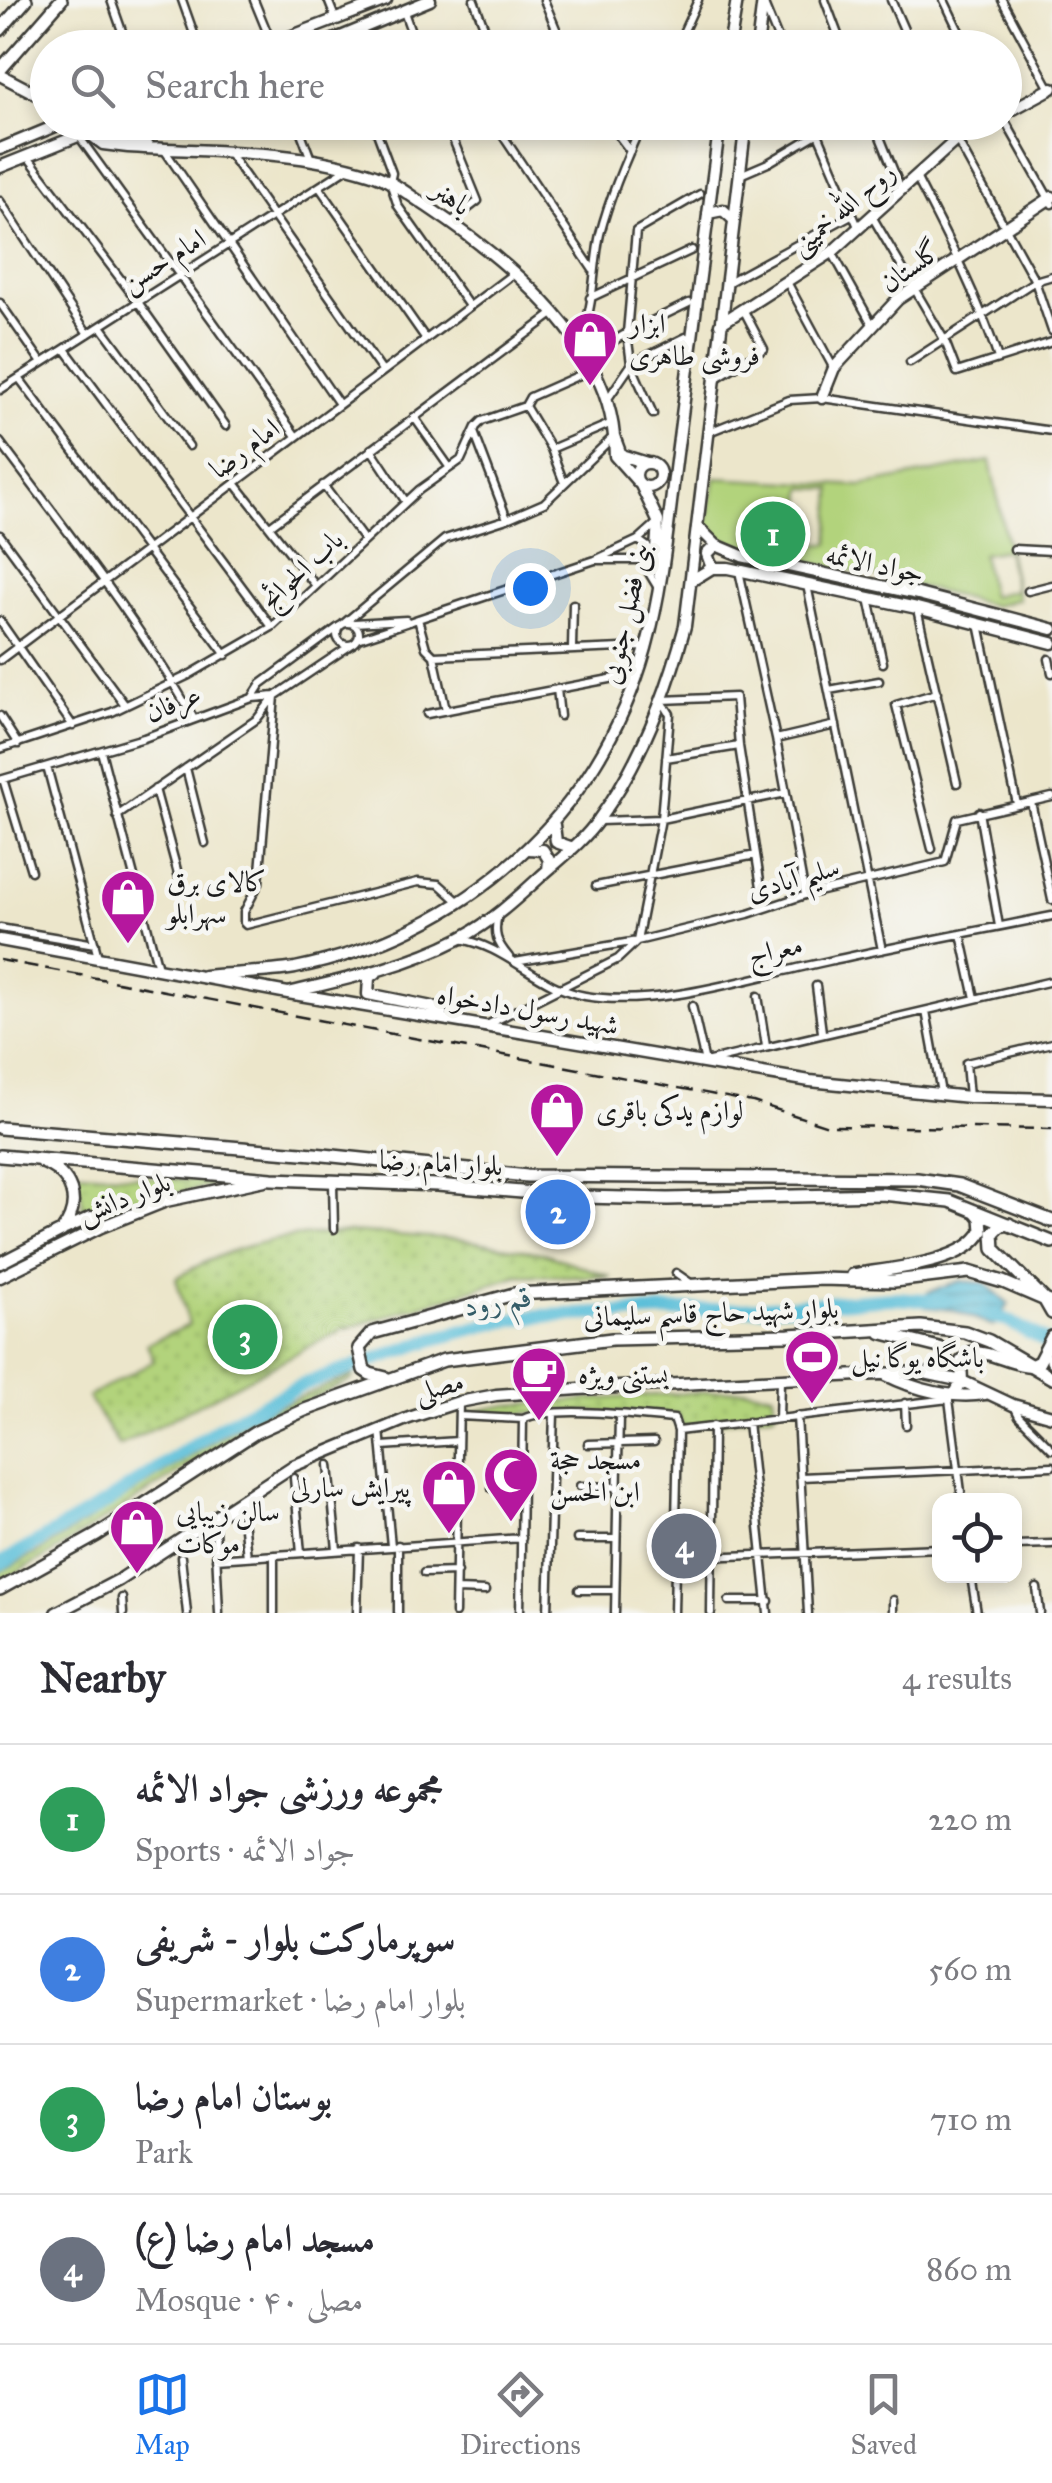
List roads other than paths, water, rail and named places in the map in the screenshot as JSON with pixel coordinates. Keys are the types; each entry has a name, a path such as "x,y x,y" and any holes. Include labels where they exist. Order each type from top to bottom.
{"main road":[{"path":"0,30 26,0"},
{"path":"36,30 61,0"},
{"path":"309,30 386,0"},
{"path":"366,30 428,0"},
{"path":"732,30 736,0"},
{"path":"759,30 763,1"},
{"path":"30,37 0,72 30,90"},
{"path":"1022,106 1051,90"},
{"path":"0,148 30,136"},
{"path":"0,167 67,140"},
{"name":"باهنر","path":"95,140 103,144 312,160 348,168 390,182 451,222 514,272 576,342 606,402 615,456 641,484 658,521 655,563 659,582"},
{"name":"باهنر","path":"137,140 162,147"},
{"name":"بنی فضل جنوبی","path":"204,976 293,968 365,950 459,902 528,849 582,788 606,745 646,647 678,451 718,140"},
{"name":"بنی فضل جنوبی","path":"288,993 380,970 459,939 498,915 598,821 627,775 662,700 686,626 744,140"},
{"name":"روح الله خمینی","path":"720,324 832,252 956,140"},
{"path":"712,180 721,191 728,191 738,180"},
{"name":"گلستان","path":"822,398 834,368 872,324 914,287 1051,200"},
{"path":"708,213 723,210 733,219"},
{"path":"614,436 621,455 650,463 662,462 678,451"},
{"path":"650,463 659,470 660,479 650,487 641,484 637,471 650,463"},
{"name":"جواد الائمه","path":"696,526 716,545 742,556 918,594 1052,629"},
{"path":"691,581 712,568 707,554 716,545"},
{"name":"جواد الائمه","path":"712,568 739,570 917,608 1052,644"},
{"path":"554,824 556,842 573,848"},
{"path":"528,849 543,850 548,870"},
{"name":"شهید رسول دادخواه","path":"0,940 288,993 810,1080 970,1097 1052,1099"},
{"path":"380,970 369,978 368,994 432,1007 446,1017"},
{"name":"بلوار امام رضا","path":"0,1128 527,1176 918,1179 959,1185 1052,1221"},
{"name":"بلوار امام رضا","path":"0,1156 272,1179 649,1198 882,1194 950,1202 1052,1242"},
{"name":"بلوار دانش","path":"0,1263 62,1230 69,1222 74,1198 70,1186 58,1170 30,1158"},
{"name":"بلوار دانش","path":"0,1277 101,1227 166,1201 272,1179"},
{"path":"828,1280 918,1263 968,1247 982,1231 981,1218 974,1209"},
{"path":"62,1230 92,1218 101,1227"},
{"path":"1009,1224 993,1233 994,1249 1048,1301 1052,1313"},
{"name":"بلوار شهید حاج قاسم سلیمانی","path":"364,1370 360,1348 372,1333 514,1294 828,1280 894,1281 969,1272 1048,1301"},
{"name":"بلوار شهید حاج قاسم سلیمانی","path":"0,1589 97,1535 243,1439 336,1399 444,1360 595,1340 921,1327 965,1332 989,1341 1052,1378"},
{"path":"870,1330 941,1348 947,1360 932,1373"},
{"path":"951,1396 962,1381 961,1361 970,1352 989,1353 1033,1366 1050,1358 1052,1338"},
{"path":"336,1399 364,1370 375,1377 400,1376"},
{"name":"مصلی","path":"56,1613 119,1580 294,1466 380,1429 459,1402 496,1395 932,1373 962,1381 985,1394"},
{"path":"885,1374 922,1389 951,1396 985,1394 1052,1416"}],"street":[{"path":"111,0 122,30"},
{"path":"182,0 193,30"},
{"path":"254,0 262,30"},
{"path":"328,0 336,20"},
{"path":"474,0 485,30"},
{"path":"544,0 556,30"},
{"path":"825,0 837,30"},
{"path":"891,0 904,30"},
{"path":"944,0 958,30"},
{"path":"1002,0 1018,30"},
{"path":"763,1 775,30"},
{"path":"683,30 694,2"},
{"path":"403,11 411,30"},
{"path":"1022,37 1051,90"},
{"path":"86,140 296,436"},
{"path":"304,140 312,160"},
{"path":"380,140 398,206 469,306"},
{"path":"451,222 478,201 453,140"},
{"path":"506,140 594,271"},
{"path":"622,140 630,151"},
{"path":"576,342 585,326 608,208 635,140"},
{"path":"738,180 808,140"},
{"path":"820,140 860,230"},
{"path":"882,140 902,189"},
{"path":"956,140 1036,281 1052,331"},
{"path":"1017,140 1051,200"},
{"path":"162,147 339,404"},
{"path":"228,152 382,371"},
{"path":"28,156 226,426"},
{"name":"امام حسن","path":"0,389 348,168"},
{"path":"914,175 959,258 998,358"},
{"path":"320,188 426,338"},
{"path":"653,414 632,364 627,333 636,231 700,194"},
{"path":"0,201 88,334"},
{"path":"726,284 851,215"},
{"path":"873,218 945,341 958,372 1052,342"},
{"path":"590,298 692,250"},
{"path":"832,252 872,324"},
{"name":"امام رضا","path":"0,660 514,272"},
{"path":"910,362 1036,281 1052,276"},
{"path":"787,282 834,368"},
{"path":"584,358 689,303"},
{"path":"0,304 42,363"},
{"path":"714,380 764,349 743,310"},
{"path":"270,526 554,313"},
{"path":"101,326 189,446"},
{"path":"606,402 632,364 686,337"},
{"path":"65,349 272,627"},
{"name":"باب الحوائج","path":"0,748 125,706 272,627 406,502 461,460 482,422 525,406 530,397 591,370"},
{"path":"19,378 226,655"},
{"path":"709,432 789,400 822,398 1052,432"},
{"path":"525,406 564,482"},
{"path":"414,417 450,468"},
{"path":"550,449 612,423"},
{"path":"474,432 506,520"},
{"name":"عرفان","path":"2,779 101,751 252,698 261,684 345,624 445,538 535,509 614,436"},
{"path":"0,442 104,581 174,683 194,720"},
{"path":"371,450 406,502"},
{"path":"235,483 316,586"},
{"path":"323,485 364,540"},
{"path":"345,624 337,638 342,644 595,560 638,540 658,521"},
{"path":"0,535 125,706"},
{"path":"638,540 648,547 641,560"},
{"path":"1014,550 1052,551"},
{"path":"595,560 641,560"},
{"path":"641,560 659,582"},
{"path":"739,570 805,895"},
{"path":"807,585 882,950"},
{"path":"1028,591 1052,585"},
{"path":"870,598 883,663"},
{"path":"572,648 573,604"},
{"path":"917,608 957,783"},
{"path":"345,624 418,619"},
{"path":"418,619 426,648 434,656 446,710"},
{"path":"0,620 73,726"},
{"path":"978,623 1017,804"},
{"path":"117,816 256,719 274,696 354,642 357,628 345,624"},
{"path":"434,656 646,647"},
{"path":"1049,659 1052,673"},
{"path":"427,714 637,674"},
{"path":"829,690 879,681"},
{"path":"557,689 560,716"},
{"path":"932,849 896,705 937,694"},
{"path":"252,698 274,696"},
{"path":"274,696 259,883 244,912 246,926 418,882 439,884 459,902"},
{"path":"486,1026 618,959 637,941 660,819 670,714 662,700 734,697 764,906"},
{"path":"0,716 18,744"},
{"path":"776,739 836,725"},
{"path":"666,758 739,746"},
{"path":"101,751 158,968"},
{"path":"47,767 98,957"},
{"path":"186,768 205,843"},
{"path":"2,779 31,870"},
{"path":"155,790 181,885"},
{"path":"598,821 660,819 786,793"},
{"path":"1000,926 978,812 1052,798"},
{"path":"1031,802 1052,900"},
{"name":"سلیم آبادی","path":"514,962 637,941 945,862 957,819 978,812"},
{"path":"596,886 756,855"},
{"path":"498,915 494,929 498,944 514,962"},
{"name":"معراج","path":"459,939 480,942 560,988 617,1000 697,990 1052,916"},
{"path":"0,927 94,944"},
{"path":"961,934 976,998"},
{"path":"692,1006 705,1062 1052,981"},
{"path":"816,986 822,1032"},
{"path":"758,996 766,1046"},
{"path":"926,1011 941,1094"},
{"path":"970,1097 966,1062 1052,1043"},
{"path":"333,1182 334,1228"},
{"path":"676,1273 695,1285"},
{"path":"779,1418 780,1379"},
{"path":"678,1430 951,1396 961,1493"},
{"path":"455,1613 459,1402"},
{"path":"904,1404 906,1426"},
{"path":"1013,1405 1052,1449"},
{"path":"548,1613 554,1414"},
{"path":"615,1613 618,1415"},
{"path":"459,1416 674,1418 678,1430 674,1613"},
{"path":"797,1416 808,1613"},
{"path":"520,1613 524,1419"},
{"path":"748,1422 768,1613"},
{"path":"711,1613 712,1426"},
{"path":"380,1429 398,1613"},
{"path":"382,1446 458,1441"},
{"path":"588,1444 654,1442"},
{"path":"329,1464 337,1550"},
{"path":"801,1477 1052,1466"},
{"path":"294,1478 301,1553"},
{"path":"580,1486 617,1488"},
{"path":"492,1488 522,1488"},
{"path":"241,1498 247,1557"},
{"path":"215,1528 218,1613"},
{"path":"216,1559 522,1538"},
{"path":"577,1539 616,1540"},
{"path":"1022,1545 1052,1544"},
{"path":"358,1613 359,1548"},
{"path":"676,1558 932,1548"},
{"path":"274,1555 274,1613"},
{"path":"182,1557 188,1613"},
{"path":"424,1573 457,1572"},
{"path":"973,1583 976,1613"},
{"path":"1037,1588 1040,1613"},
{"path":"456,1590 485,1591"},
{"path":"579,1590 615,1590"},
{"path":"122,1598 123,1613"},
{"path":"893,1600 893,1613"},
{"path":"729,1601 769,1601"}],"water":[{"path":"962,1281 985,1283 1009,1304 993,1326 953,1310 926,1307 928,1292"}],"waterway":[{"name":"قم رود","path":"0,1564 106,1503 225,1424 304,1384 434,1339 538,1316 741,1309 892,1298 943,1301"},
{"name":"قم رود","path":"983,1313 1006,1320 1052,1345"}],"railway":[{"path":"0,960 753,1102 828,1126 1052,1129"}],"place":[{"name":"ابزار فروشی طاهری","path":"590,388"},
{"name":"مجموعه ورزشی جواد الائمه","path":"773,534"},
{"name":"کالای برق سهرابلو","path":"128,946"},
{"name":"لوازم یدکی باقری","path":"557,1159"},
{"name":"سوپرمارکت بلوار - شریفی","path":"558,1212"},
{"name":"بوستان امام رضا","path":"245,1337"},
{"name":"باشگاه یوگا نیل","path":"812,1406"},
{"name":"بستنی ویژه","path":"539,1423"},
{"name":"مسجد حجة ابن الحسن","path":"511,1524"},
{"name":"پیرایش سارلی","path":"449,1536"},
{"name":"مسجد امام رضا (ع)","path":"684,1546"},
{"name":"سالن زیبایی موکات","path":"137,1576"}]}
